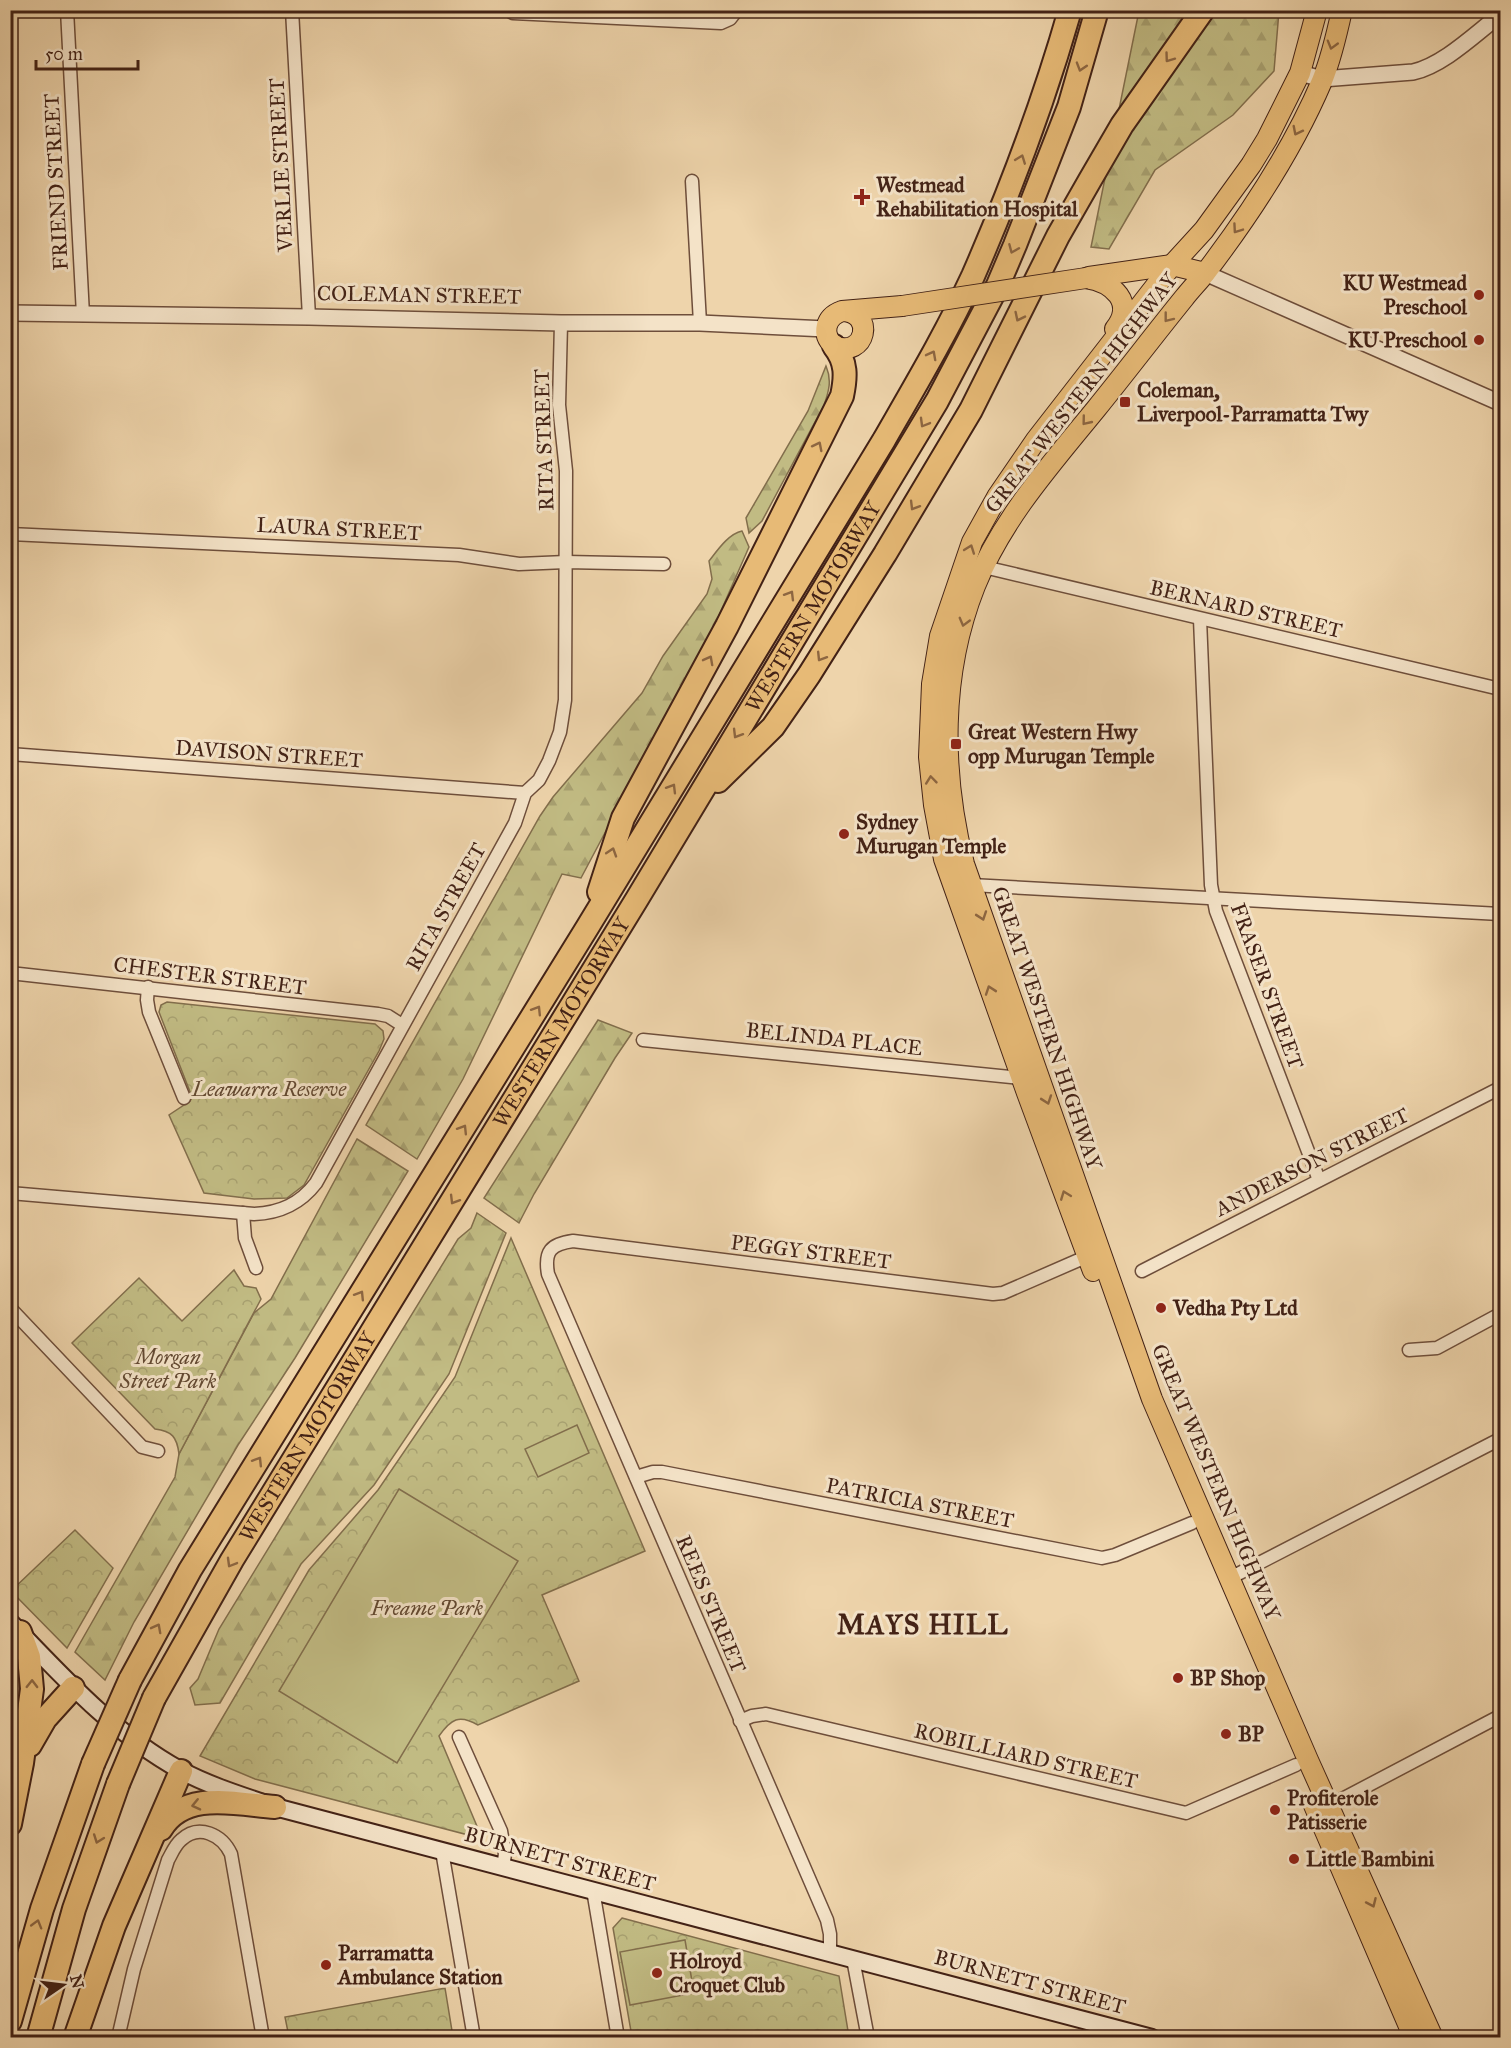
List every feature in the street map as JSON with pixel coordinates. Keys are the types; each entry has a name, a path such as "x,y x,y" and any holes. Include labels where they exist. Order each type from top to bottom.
{"highway":[{"name":"WESTERN MOTORWAY","path":"10,2021 42,1909 93,1764 130,1680 190,1570 587,928 884,440 948,326 972,277 1017,170 1045,92 1070,10"},
{"name":"WESTERN MOTORWAY","path":"38,2037 74,1910 118,1784 154,1698 232,1560 891,480 959,362 998,285 1037,190 1069,107 1097,10"},
{"path":"693,806 773,727 809,675 971,411 1058,237 1090,180 1122,126 1203,10"},
{"name":"GREAT WESTERN HIGHWAY","path":"1317,10 1300,73 1267,139 1251,165 1204,230 1172,265 1023,457 972,542 940,636 932,684 928,757 944,859 1021,1078 1144,1413 1414,2037"},
{"name":"GREAT WESTERN HIGHWAY","path":"1342,10 1322,79 1297,133 1268,185 1205,273 1035,484 1007,524 984,567 966,616 954,661 947,730 951,796 958,841 971,885 1149,1389 1329,1806 1432,2037"},
{"path":"587,928 623,818 727,626 842,396 845,381 844,367 842,356 830,338 830,317 842,311 903,306 1172,265 1205,273"},
{"path":"1086,278 1101,282 1117,292 1124,312 1120,324 1100,348 1092,369"},
{"path":"830,338 840,349 853,347 878,322 903,306"},
{"path":"842,311 859,318 863,328 862,338"},
{"path":"10,1824 22,1763 32,1679 29,1657 15,1627"},
{"path":"22,1763 45,1719 73,1688"},
{"path":"75,2037 114,1926 181,1771"},
{"path":"138,1866 165,1822 175,1812 185,1807 209,1802 275,1807"}],"main road":[{"name":"BURNETT STREET","path":"15,1627 73,1688 121,1731 181,1771 223,1789 275,1807 830,1952 1110,2032 1152,2037"}],"street":[{"name":"FRIEND STREET","path":"67,10 83,315"},
{"name":"VERLIE STREET","path":"292,10 309,317"},
{"path":"508,10 513,13 720,23 730,19 737,10"},
{"path":"1300,73 1322,79 1413,72 1424,69 1438,62 1500,15"},
{"path":"692,181 700,323"},
{"path":"1205,273 1500,403"},
{"name":"COLEMAN STREET","path":"10,313 561,323 700,323 830,338"},
{"name":"RITA STREET","path":"10,1193 268,1214 295,1203 310,1191 348,1127 515,823 525,793 539,780 549,761 562,723 565,700 566,471 559,405 561,323"},
{"name":"LAURA STREET","path":"10,534 459,555 519,564 566,562 664,564"},
{"name":"BERNARD STREET","path":"984,567 1500,688"},
{"name":"FRASER STREET","path":"1200,619 1211,885 1216,911 1319,1180"},
{"name":"DAVISON STREET","path":"10,754 525,793"},
{"path":"971,885 1500,914"},
{"name":"CHESTER STREET","path":"10,973 378,1014 402,1025"},
{"path":"148,987 148,1012 184,1098"},
{"name":"BELINDA PLACE","path":"643,1040 1021,1078"},
{"name":"ANDERSON STREET","path":"1142,1271 1500,1088"},
{"path":"243,1213 246,1238 256,1268"},
{"name":"PEGGY STREET","path":"548,1274 546,1261 548,1252 558,1242 573,1240 998,1294 1088,1256"},
{"name":"REES STREET","path":"548,1274 827,1920 831,1943 830,1952"},
{"path":"10,1308 142,1447 158,1451"},
{"path":"1409,1350 1437,1348 1500,1314"},
{"path":"1230,1578 1500,1439"},
{"name":"PATRICIA STREET","path":"636,1477 654,1472 662,1473 1096,1557 1115,1556 1192,1523"},
{"name":"ROBILLIARD STREET","path":"740,1721 766,1714 1186,1813 1296,1765"},
{"path":"1329,1806 1500,1716"},
{"path":"459,1737 501,1831 506,1854 503,1867"},
{"path":"118,2037 134,1969 168,1860 176,1844 182,1838 195,1832 215,1835 222,1839 231,1854 262,2037"},
{"path":"442,1851 474,2037"},
{"path":"593,1890 618,2037"},
{"path":"854,1959 868,2037"}],"green space":[{"path":"1139,11 1279,11 1274,71 1233,115 1155,170 1109,249 1091,247"},
{"path":"826,366 829,386 824,405 762,521 749,533 746,518 808,411"},
{"path":"742,531 749,547 713,629 581,878 562,874 463,1079 417,1159 366,1125 540,816 553,797 642,693 663,656 707,594 712,579 709,561 728,539"},
{"name":"Leawarra Reserve","path":"167,1002 375,1024 383,1031 384,1039 379,1051 304,1185 287,1198 254,1199 204,1193 169,1115 190,1101 192,1097 159,1012 161,1005"},
{"path":"598,1020 632,1033 534,1194 519,1223 484,1198"},
{"path":"357,1139 408,1171 295,1358 238,1445 134,1622 105,1680 75,1652 175,1477 179,1454 254,1313 271,1299"},
{"path":"477,1213 506,1233 449,1374 374,1485 301,1564 220,1703 195,1705 190,1688 198,1679 219,1629 458,1239 471,1228"},
{"name":"Freame Park","path":"511,1238 645,1551 542,1595 579,1681 478,1725 466,1720 456,1720 439,1736 479,1831 476,1837 255,1779 200,1756 309,1570 378,1490 455,1377"},
{"name":"Morgan Street Park","path":"234,1270 244,1286 256,1288 261,1299 179,1454 173,1436 166,1431 155,1429 72,1343 139,1278 182,1321"},
{"path":"577,1425 589,1453 538,1477 525,1449"},
{"path":"399,1489 518,1561 397,1763 279,1691"},
{"path":"75,1530 113,1568 67,1648 11,1591"},
{"path":"622,1918 839,1976 849,2037 632,2037 613,1928"},
{"name":"Holroyd Croquet Club","path":"685,1940 694,1993 630,2005 620,1952"},
{"path":"445,1988 453,2037 289,2037 285,2017"}],"place":[{"name":"Westmead Rehabilitation Hospital","path":"862,197"},
{"name":"KU Westmead Preschool","path":"1479,295"},
{"name":"KU Preschool","path":"1479,340"},
{"name":"Coleman, Liverpool-Parramatta Twy","path":"1125,402"},
{"name":"Great Western Hwy opp Murugan Temple","path":"956,744"},
{"name":"Sydney Murugan Temple","path":"844,834"},
{"name":"Vedha Pty Ltd","path":"1161,1308"},
{"name":"BP Shop","path":"1178,1678"},
{"name":"BP","path":"1226,1734"},
{"name":"Profiterole Patisserie","path":"1275,1810"},
{"name":"Little Bambini","path":"1294,1859"},
{"name":"Parramatta Ambulance Station","path":"326,1965"},
{"name":"Holroyd Croquet Club","path":"657,1973"}],"district":[{"name":"MAYS HILL","path":"923,1624"}]}
